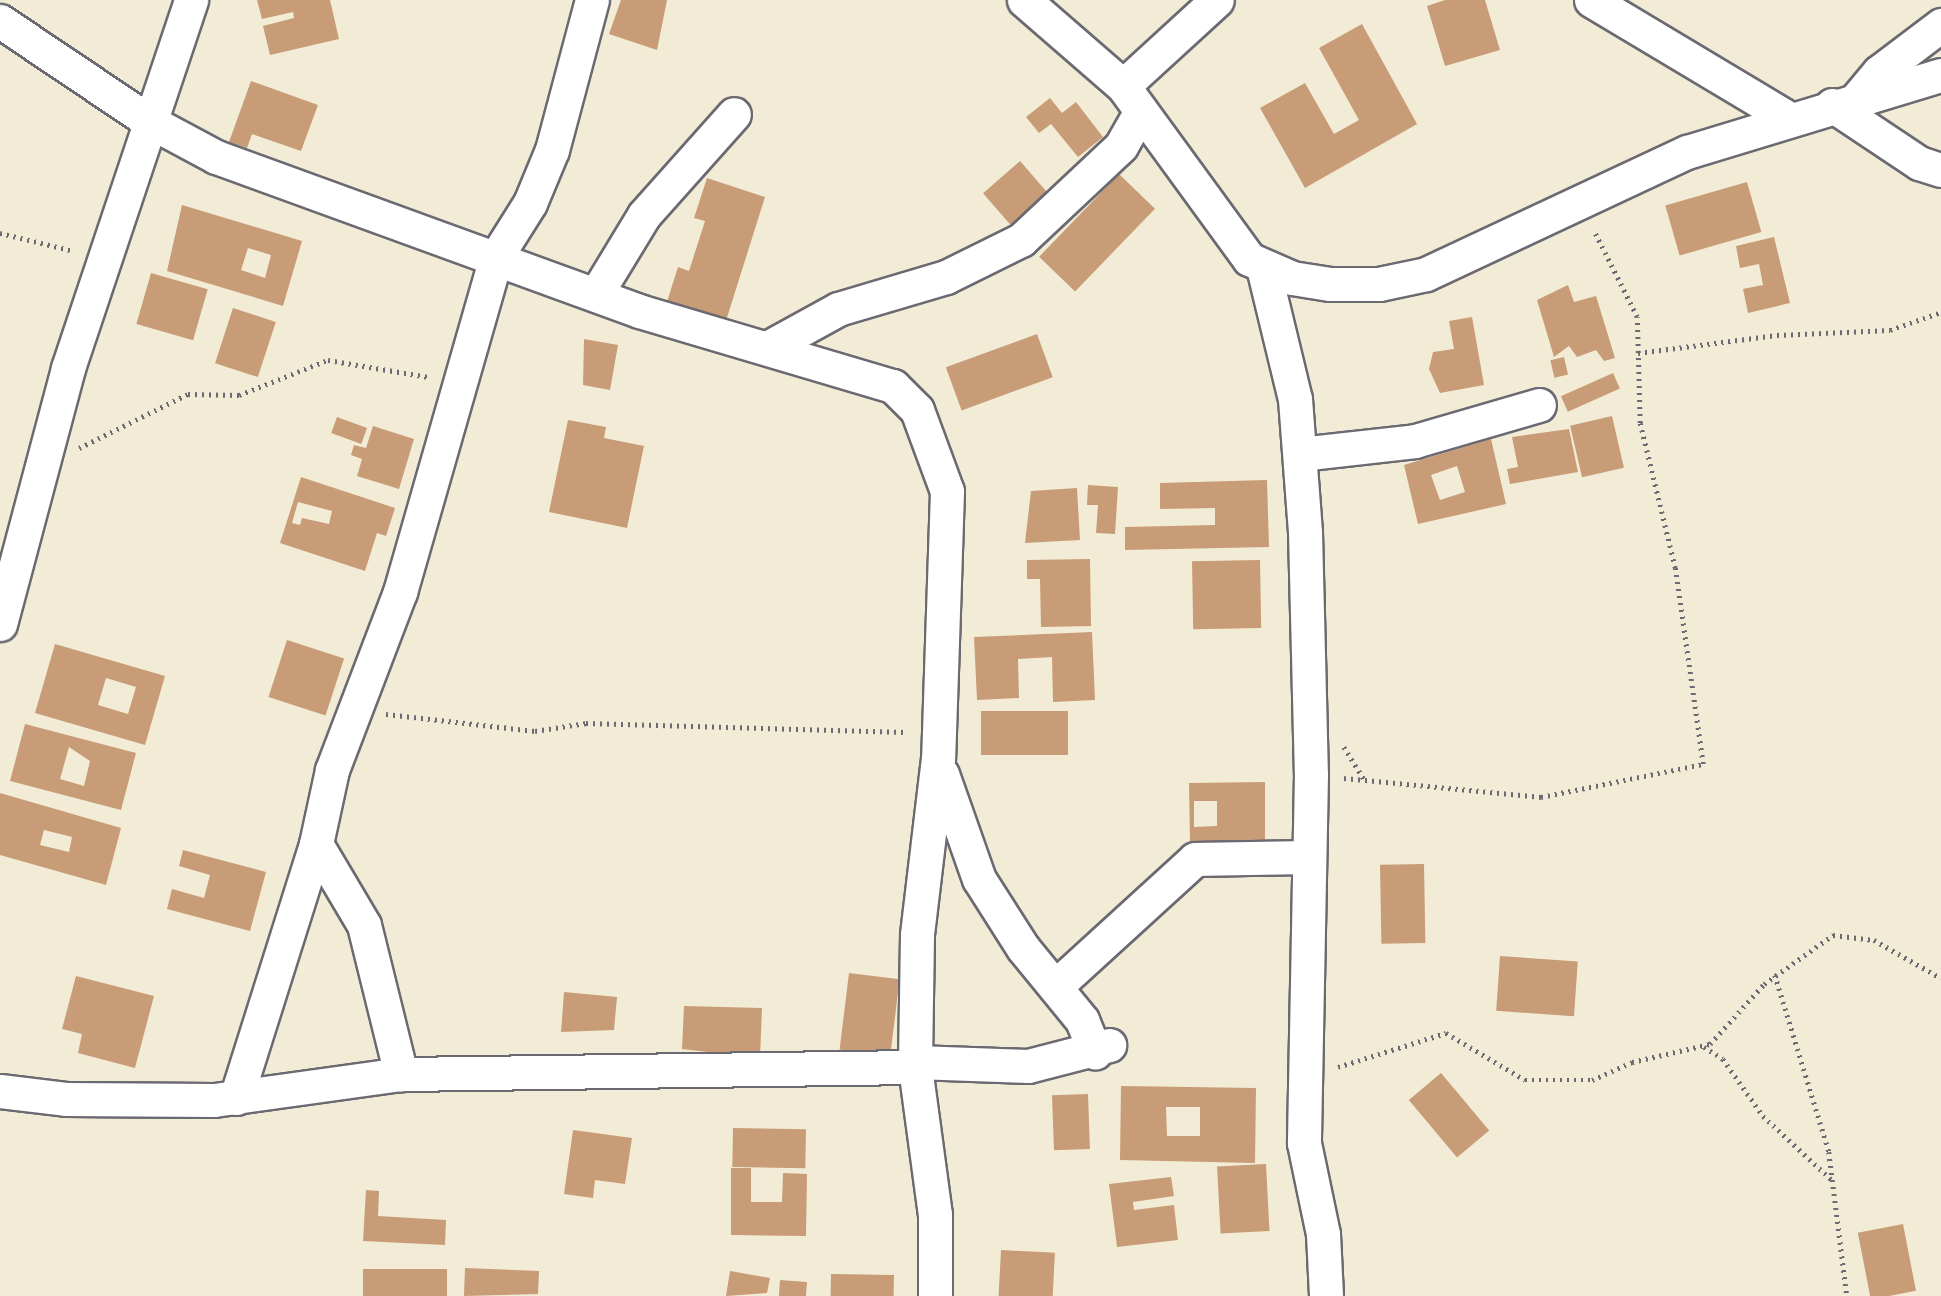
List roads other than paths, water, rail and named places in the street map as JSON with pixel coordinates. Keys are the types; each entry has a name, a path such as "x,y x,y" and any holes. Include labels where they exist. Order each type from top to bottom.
{"street":[{"path":"0,624 102,261 191,0"},
{"path":"236,1098 316,844 332,770 365,694 461,384 496,257 530,203 552,150 592,0"},
{"path":"1024,0 1132,99 1249,259 1263,267 1331,284 1379,284 1426,274 1687,152 1788,118 1941,75"},
{"path":"769,347 838,309 946,277 1021,240 1121,146 1132,99 1217,0"},
{"path":"1591,0 1788,118"},
{"path":"0,20 149,121 216,157 596,294 893,386 918,410 947,491 939,746 917,935 915,1064 935,1214 935,1296"},
{"path":"1844,102 1941,25"},
{"path":"1844,102 1919,163 1941,170"},
{"path":"596,294 644,215 734,114"},
{"path":"1263,267 1288,352 1300,454 1311,774 1306,857 1304,1143 1323,1234 1326,1296"},
{"path":"1300,454 1415,441 1539,405"},
{"path":"0,1090 65,1099 236,1098 401,1073 915,1064 1028,1066 1102,1049 979,879 939,746"},
{"path":"316,844 363,925 401,1073"},
{"path":"1056,986 1195,859 1306,857"}]}
